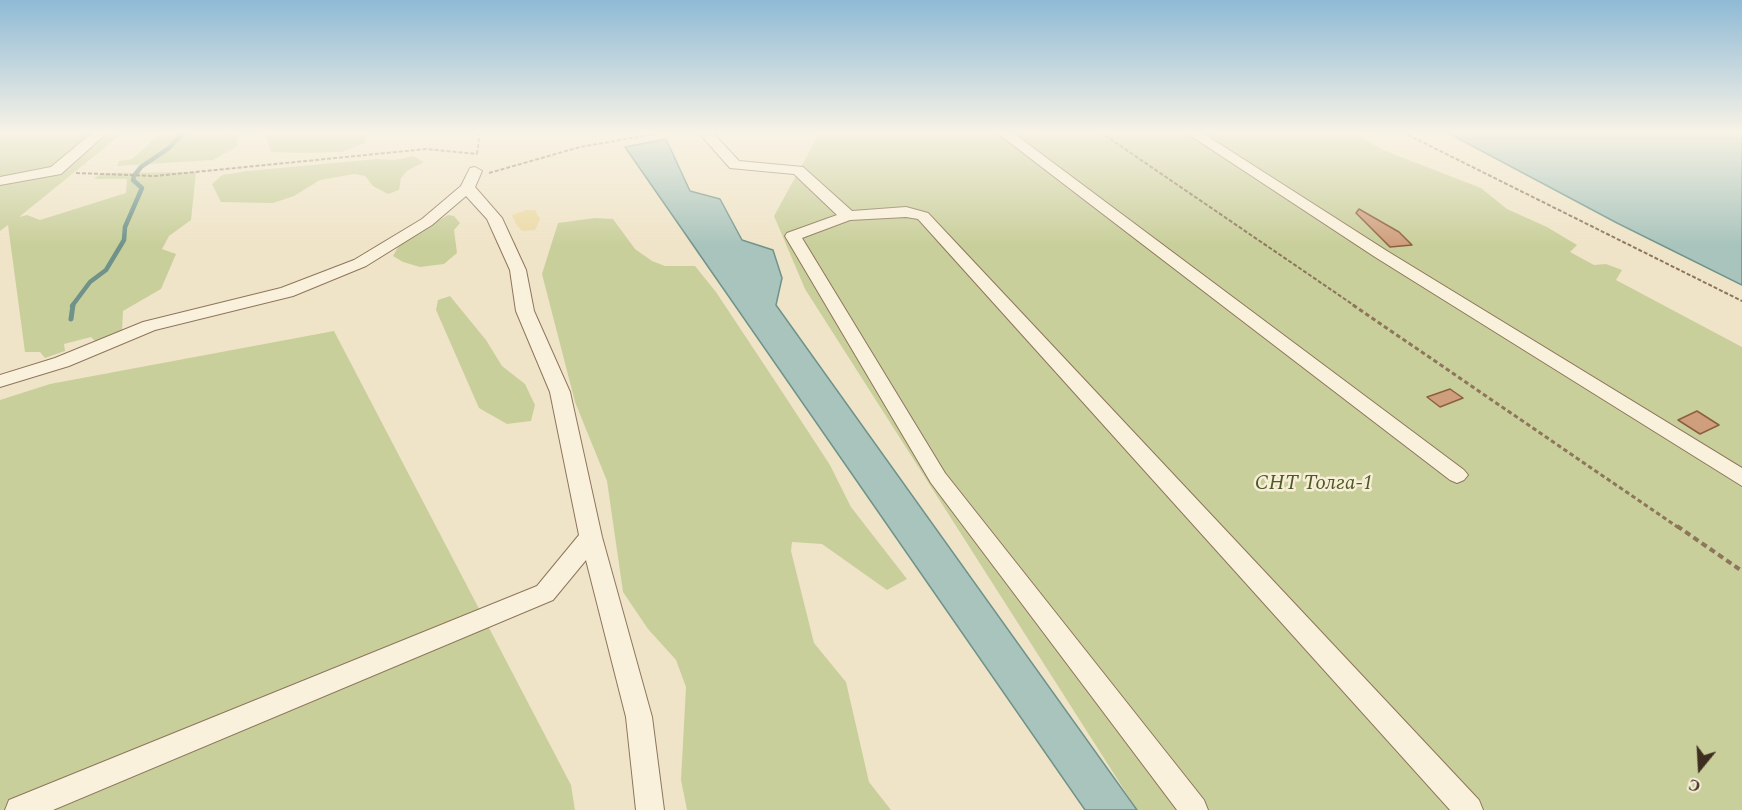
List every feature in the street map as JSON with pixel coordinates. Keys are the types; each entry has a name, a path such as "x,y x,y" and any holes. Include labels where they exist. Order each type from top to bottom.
{"street":[{"path":"795,170 848,216"},
{"path":"1054,170 1457,475"},
{"path":"1250,170 1380,254 1742,478"},
{"path":"0,181 56,171"},
{"path":"0,381 62,362 149,326 287,292 360,263 427,222 473,171 518,270 525,311 560,392 591,537 639,717 650,810"},
{"path":"1194,810 938,478 793,236 848,216 906,212 923,216 1469,810"},
{"path":"19,810 545,593 591,537"}],"path":[{"path":"56,171 103,176 155,176 217,170"},
{"path":"473,171 497,170"},
{"path":"1155,170 1742,571"},
{"path":"1478,170 1742,301"}],"green space":[{"path":"0,170 77,170 19,217 27,215 40,220 126,193 127,179 94,179 101,173 196,172 191,220 169,236 162,249 176,254 161,289 123,311 122,332 96,342 91,337 64,344 65,351 45,358 40,352 25,352 8,225 0,231"},
{"path":"409,170 401,178 399,190 388,194 373,186 365,176 354,174 320,180 294,196 273,203 221,202 212,184 222,175 247,171"},
{"name":"СНТ Толга-1","path":"799,170 1434,170 1481,188 1507,209 1547,227 1577,245 1570,252 1594,265 1606,264 1622,270 1616,280 1742,347 1742,810 1137,810 805,289 774,216"},
{"path":"448,215 454,216 460,223 454,230 457,253 444,264 420,267 393,256 398,247 412,236"},
{"path":"595,218 613,219 635,249 652,261 665,266 695,266 716,292 830,465 851,507 907,579 887,590 822,544 792,542 791,551 814,643 846,682 869,782 891,810 687,810 681,780 686,687 676,660 648,629 623,592 607,481 575,402 542,274 558,223"},
{"path":"450,296 486,340 502,366 525,384 535,405 531,421 507,424 479,408 436,310 438,300"},
{"path":"334,331 571,785 575,810 0,810 0,400 50,384"}],"sand":[{"path":"526,210 535,210 540,219 535,230 522,231 512,215"}],"water":[{"path":"641,170 680,170 690,191 720,199 742,240 773,250 782,278 776,305 1137,810 1085,810"},
{"path":"1517,170 1742,170 1742,285"}],"building":[{"path":"1359,209 1399,232 1412,245 1390,247 1356,213"},
{"path":"1450,389 1463,398 1440,407 1427,397"},
{"path":"1697,411 1719,425 1700,434 1678,420"}],"waterway":[{"path":"72,306 90,282 106,270 124,240 125,227 142,188 133,180 139,170"},
{"path":"71,319 73,305"}]}
